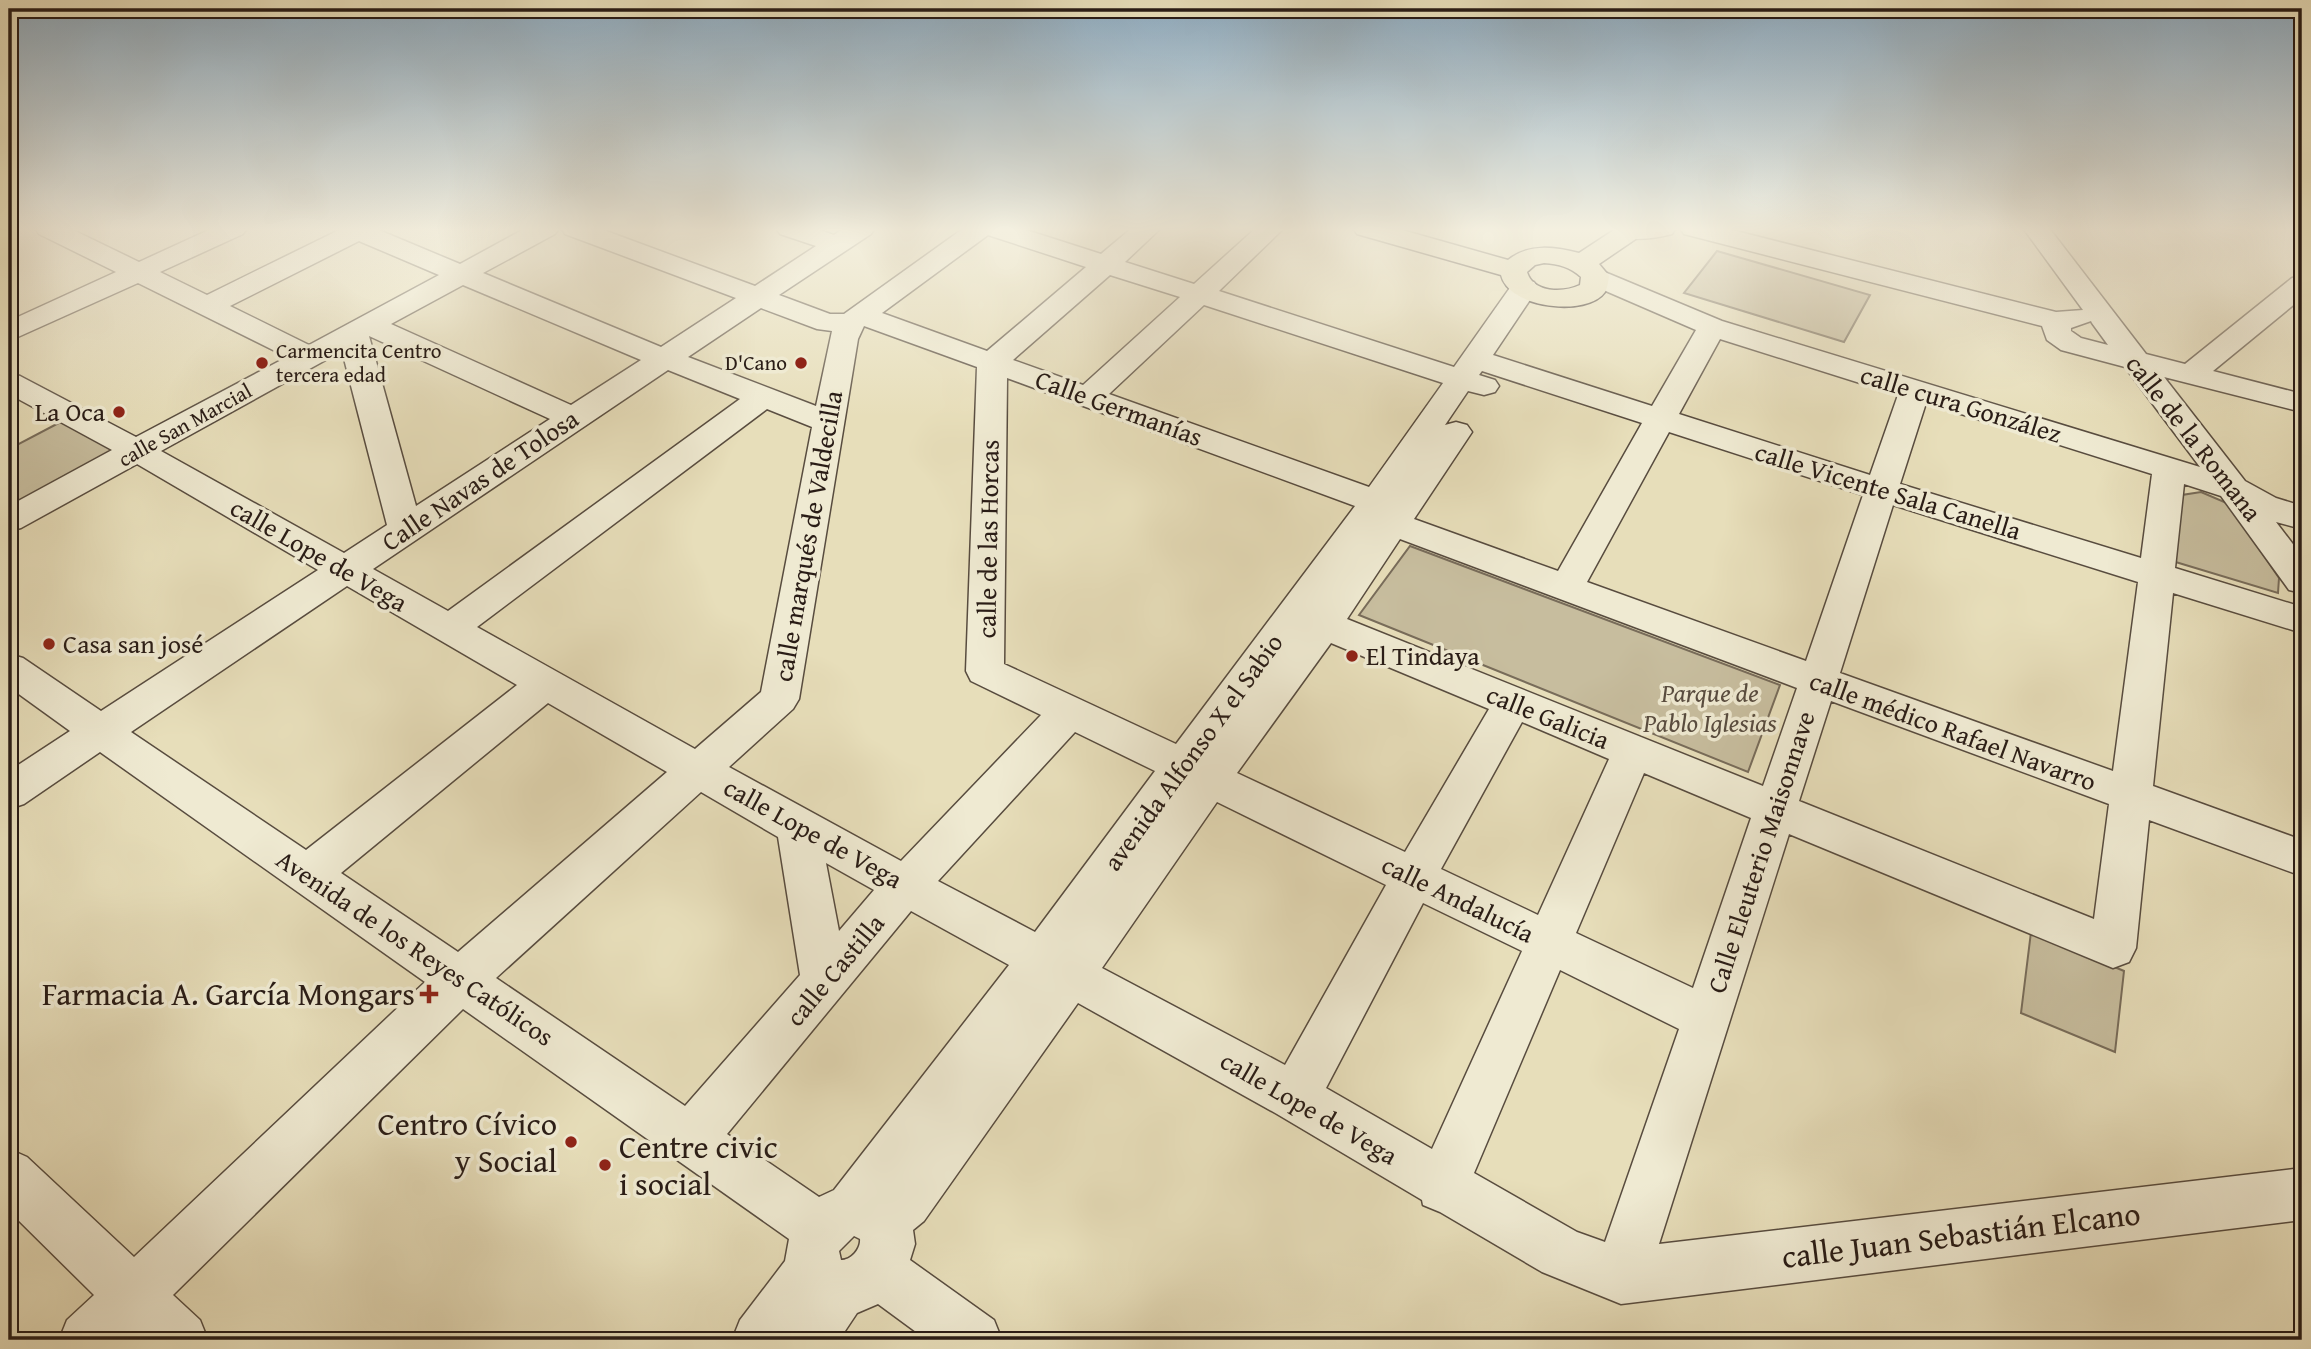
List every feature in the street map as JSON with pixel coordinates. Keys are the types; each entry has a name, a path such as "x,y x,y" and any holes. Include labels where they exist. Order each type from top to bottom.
{"main road":[{"path":"1557,291 1574,298 1579,291"}],"street":[{"path":"9,332 97,291"},
{"path":"173,291 309,356"},
{"path":"206,307 236,291"},
{"name":"calle San Marcial","path":"9,520 139,452 430,291"},
{"path":"502,291 663,358 828,422"},
{"name":"Calle Germanías","path":"741,291 827,323 856,318 992,362 1088,397 1379,514"},
{"name":"Calle Navas de Tolosa","path":"9,792 766,291"},
{"path":"856,318 894,291"},
{"path":"992,362 1074,291"},
{"name":"calle Vicente Sala Canella","path":"1188,291 1480,373 1660,419 2302,620"},
{"path":"1088,397 1204,291"},
{"name":"avenida Alfonso X el Sabio","path":"848,1247 905,1202 1056,967 1309,620 1379,514 1480,373 1521,291"},
{"name":"calle cura González","path":"1622,291 1700,322 2235,489 2264,506 2302,518"},
{"path":"1959,291 2077,319"},
{"path":"2057,291 2077,319"},
{"name":"calle de la Romana","path":"2064,291 2077,319 2134,362 2235,489 2302,581"},
{"path":"2191,374 2293,291"},
{"name":"calle marqués de Valdecilla","path":"87,1340 461,979 701,771 779,699 843,339 856,318"},
{"path":"2077,319 2057,334 2071,344 2302,403"},
{"path":"1566,588 1660,419 1700,322"},
{"path":"360,329 573,418"},
{"path":"360,329 405,529"},
{"name":"calle de las Horcas","path":"992,362 985,671 1197,772"},
{"name":"calle Lope de Vega","path":"9,382 139,452 343,570 547,682 798,827 1295,1097 1442,1186 1561,1253 1620,1276"},
{"name":"Calle Eleuterio Maisonnave","path":"1620,1276 1915,389"},
{"path":"449,629 764,397"},
{"path":"2131,796 2168,470"},
{"name":"calle cura González","path":"2235,489 2266,489 2302,500"},
{"name":"calle médico Rafael Navarro","path":"1379,514 1566,588 2302,858"},
{"name":"calle Galicia","path":"1309,620 2113,948 2131,796"},
{"name":"Avenida de los Reyes Católicos","path":"9,668 98,732 848,1247 974,1340"},
{"path":"308,874 547,682"},
{"path":"1295,1097 1414,876 1513,702"},
{"name":"calle Castilla","path":"691,1138 906,886 1069,712"},
{"path":"1442,1186 1633,751"},
{"name":"calle Andalucía","path":"1197,772 1414,876 1550,945 1706,1017"},
{"path":"798,827 825,983"},
{"path":"9,1175 180,1340"},
{"name":"calle Juan Sebastián Elcano","path":"1620,1276 2302,1194"},
{"path":"760,1340 848,1247"},
{"path":"806,1340 848,1247"}],"green space":[{"path":"1856,291 1870,295 1844,342 1684,293"},
{"path":"72,416 139,452 9,520 9,449"},
{"path":"2201,492 2229,504 2279,578 2278,593 2169,560 2182,495"},
{"name":"Parque de Pablo Iglesias","path":"1410,546 1780,685 1748,772 1359,615"},
{"path":"2031,932 2124,971 2115,1052 2021,1013"}],"place":[{"name":"Carmencita Centro tercera edad","path":"262,363"},
{"name":"D'Cano","path":"801,363"},
{"name":"La Oca","path":"119,412"},
{"name":"Casa san josé","path":"49,644"},
{"name":"El Tindaya","path":"1352,656"},
{"name":"Farmacia A. García Mongars","path":"429,994"},
{"name":"Centro Cívico y Social","path":"571,1142"},
{"name":"Centre civic i social","path":"605,1165"}]}
